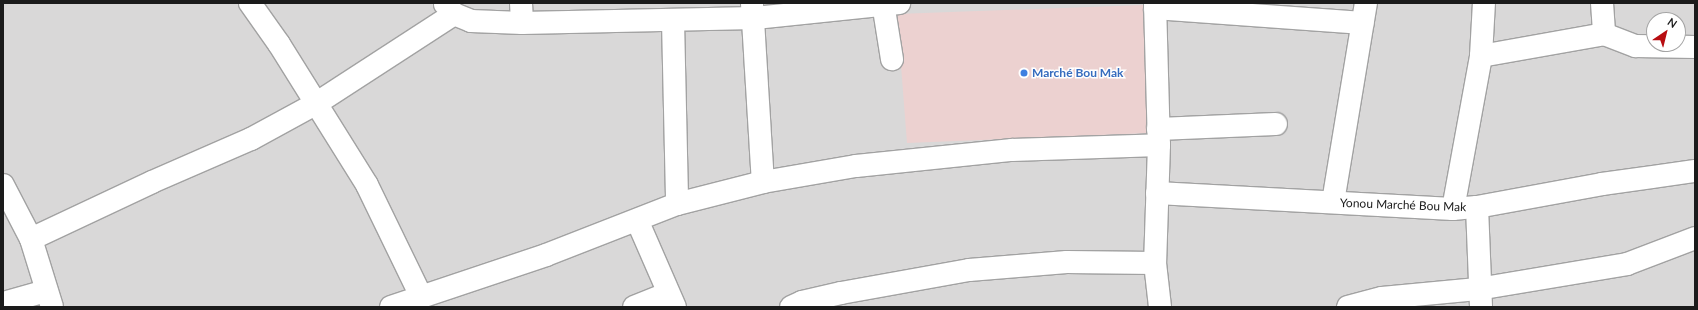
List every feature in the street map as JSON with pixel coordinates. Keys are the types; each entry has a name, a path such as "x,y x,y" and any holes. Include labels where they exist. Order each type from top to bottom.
{"street":[{"path":"250,3 317,103 368,185 421,296"},
{"path":"1453,209 1480,56 1484,3"},
{"path":"1602,3 1604,34"},
{"path":"31,239 251,139 317,103 449,9 482,22 521,13 605,12 673,21 753,11 889,4 892,59"},
{"path":"1160,307 1155,263 1158,137 1155,6 1364,13 1332,202"},
{"path":"753,11 763,182"},
{"path":"673,21 677,204"},
{"path":"1480,56 1604,34 1636,46 1695,47"},
{"path":"391,307 546,255 677,204 763,182 856,166 1276,124"},
{"name":"Yonou Marché Bou Mak","path":"1157,193 1453,209 1477,208 1602,184 1695,170"},
{"path":"3,185 31,239 49,299 3,303"},
{"path":"1477,208 1479,298"},
{"path":"634,307 671,300 637,220"},
{"path":"1348,307 1414,293 1479,298 1627,264 1695,238"},
{"path":"791,307 802,302 969,270 1067,262 1155,263"}],"shaded area":[{"path":"3,3 1695,3 1695,307 3,307"},
{"name":"Marché Bou Mak","path":"1143,5 1149,133 907,143 897,14"}],"place":[{"name":"Marché Bou Mak","path":"1024,73"}]}
